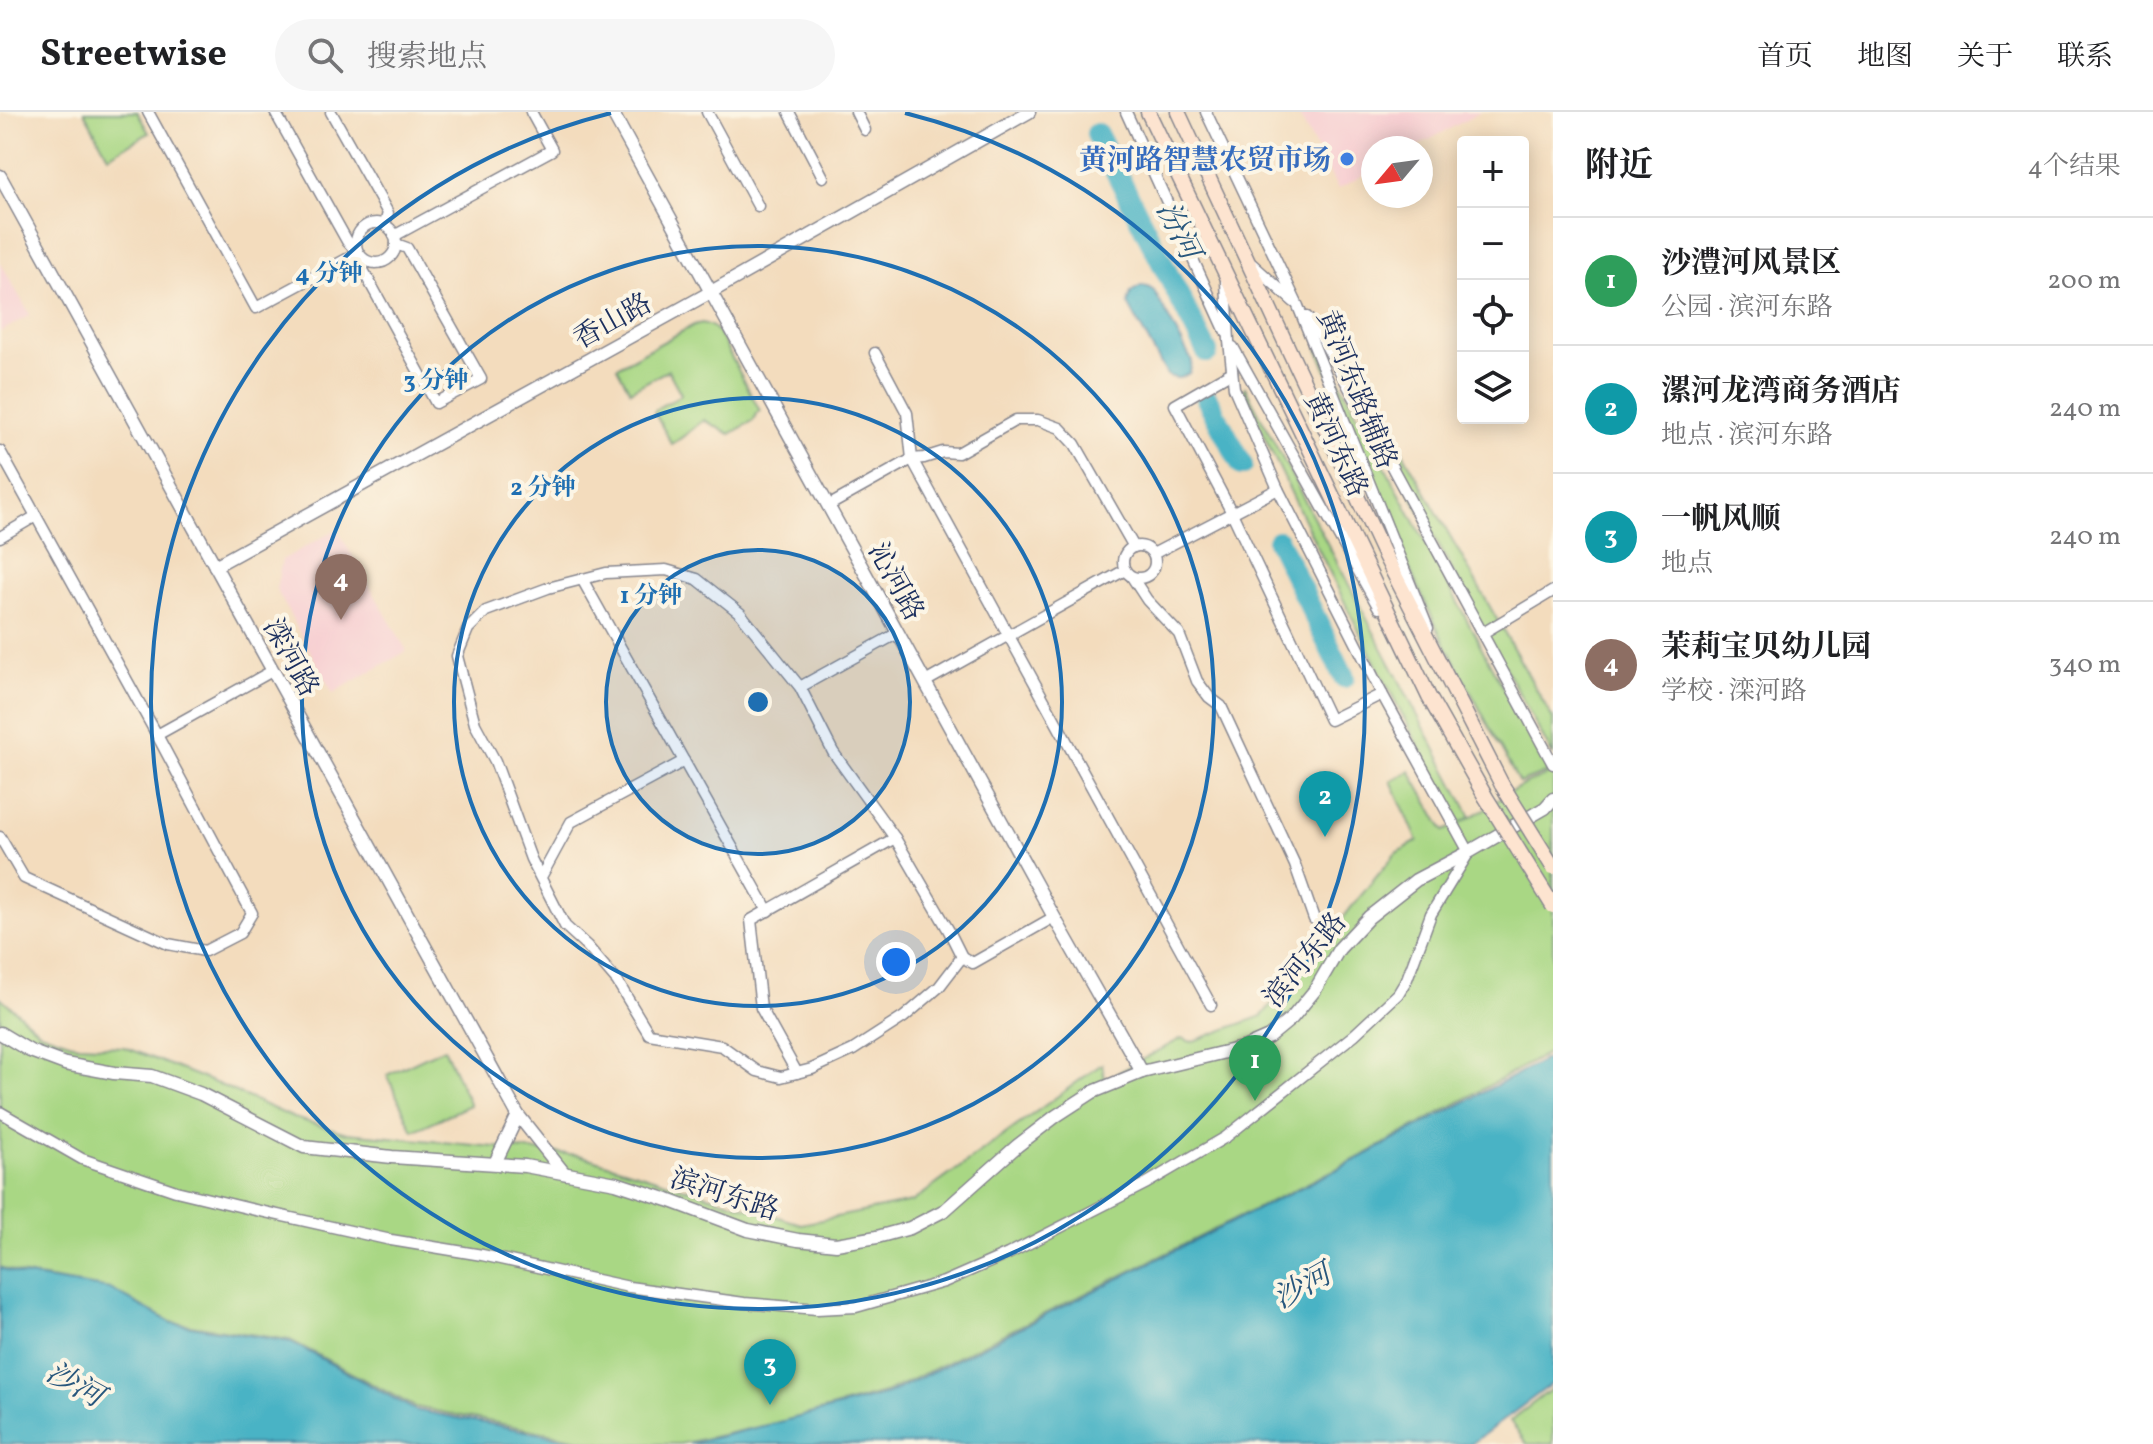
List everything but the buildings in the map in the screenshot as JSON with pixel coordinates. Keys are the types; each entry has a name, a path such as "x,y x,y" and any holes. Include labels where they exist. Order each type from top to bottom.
{"main road":[{"name":"黄河东路","path":"1148,112 1429,697 1553,906"},
{"name":"黄河东路","path":"1178,112 1383,552 1502,785 1553,867"}],"street":[{"path":"148,112 256,308 358,253"},
{"path":"275,112 347,241 358,253 367,262 383,262 394,252 395,240"},
{"path":"331,112 388,213 385,224 395,240 407,248 481,379 436,403 363,270 358,253 357,235 362,229 368,225 385,224"},
{"path":"395,240 552,150 531,112"},
{"name":"沁河路","path":"612,112 1142,1072"},
{"path":"707,112 758,206"},
{"path":"789,112 823,177"},
{"path":"856,112 865,130"},
{"name":"香山路","path":"215,566 1029,112"},
{"path":"1126,112 1229,341 1429,697"},
{"name":"黄河东路辅路","path":"1206,112 1298,306 1453,689"},
{"name":"滦河路","path":"0,176 518,1115 564,1173"},
{"path":"1247,259 1298,306 1321,336 1553,764"},
{"path":"0,1112 82,1159 176,1191 263,1212 629,1287 744,1303 817,1309 856,1307 944,1282 1008,1254 1147,1183 1226,1137 1354,1035 1398,994 1407,979 1431,914 1469,852 1382,694 1278,489 1234,388 1226,271"},
{"path":"875,353 907,413 912,459 1211,1005"},
{"path":"1232,372 1175,405 1232,513 1330,720 1382,694"},
{"path":"828,506 912,459 943,452 958,453 1016,420 1038,420 1060,428 1075,444 1134,547"},
{"path":"0,451 252,913 240,933 205,951 168,944 24,878 0,837"},
{"path":"1153,554 1278,489"},
{"path":"0,537 36,516"},
{"path":"925,682 1128,573 1142,578 1151,573 1155,564 1153,554 1145,547 1134,547 1125,554 1123,559 1128,573 1147,600 1179,634 1197,681 1209,697 1221,706 1295,865 1314,919"},
{"path":"962,957 939,987 904,1017 853,1050 812,1069 781,1077 757,1071 722,1046 649,1034 617,981 565,926 531,859 495,761 475,724 457,656 468,629 486,611 548,588 606,573 666,570 697,579 740,613 800,687 833,752 895,838 962,957 973,963 1054,917"},
{"path":"582,579 768,911"},
{"path":"1483,633 1553,591"},
{"path":"800,687 898,633"},
{"path":"157,735 272,671"},
{"path":"541,877 571,822 684,761"},
{"name":"滨河东路","path":"0,1033 30,1051 65,1064 152,1076 189,1090 304,1147 392,1157 525,1166 564,1173 629,1187 748,1230 836,1244 910,1228 945,1210 1017,1146 1093,1092 1142,1072 1246,1047 1269,1037 1292,1018 1315,990 1339,949 1369,917 1416,880 1550,804"},
{"path":"797,1073 761,1008 751,920 895,838"},
{"path":"495,1163 518,1115"}],"shaded area":[{"name":"黄河路智慧农贸市场","path":"1297,112 1481,112 1433,138 1361,136 1361,177 1338,189"},
{"path":"0,262 30,315 0,332"},
{"path":"337,529 407,651 333,693 276,589 282,560"}],"green space":[{"path":"84,112 137,112 149,133 108,156"},
{"path":"702,323 718,332 760,411 754,420 730,434 704,420 672,444 654,412 681,394 668,370 630,391 617,367"},
{"path":"1318,349 1323,350 1548,772 1519,783 1440,634 1401,551"},
{"path":"1245,387 1471,817 1460,823 1321,554 1243,390"},
{"path":"1395,438 1553,719 1553,756 1383,443"},
{"path":"1410,771 1444,831 1553,771 1553,1050 1360,1157 887,1392 780,1422 680,1444 605,1444 415,1407 290,1340 171,1322 110,1289 20,1274 0,1267 0,997 40,1032 78,1045 124,1047 294,1118 347,1133 579,1155 801,1224 912,1202 1102,1064 1105,1080 1182,1038 1191,1042 1262,1016 1396,853 1418,841 1391,781"},
{"path":"444,1048 470,1105 413,1131 387,1075"},
{"path":"1553,1388 1553,1444 1527,1444 1510,1421"}],"water":[{"path":"1141,286 1154,291 1192,361 1190,372 1184,376 1176,378 1167,375 1128,304 1131,292"},
{"name":"沙河","path":"1553,1055 1553,1383 1471,1444 689,1444 888,1394 1360,1158"},
{"name":"沙河","path":"0,1268 20,1275 110,1289 172,1323 291,1342 415,1410 595,1444 0,1444"}],"waterway":[{"name":"汾河","path":"1097,134 1207,352"},
{"name":"汾河","path":"1207,399 1242,465"},
{"name":"汾河","path":"1278,541 1344,677"}],"place":[{"name":"黄河路智慧农贸市场","path":"1347,159"},
{"name":"茉莉宝贝幼儿园","path":"341,620"},
{"name":"漯河龙湾商务酒店","path":"1325,837"},
{"name":"沙澧河风景区","path":"1255,1101"},
{"name":"一帆风顺","path":"770,1405"}]}
